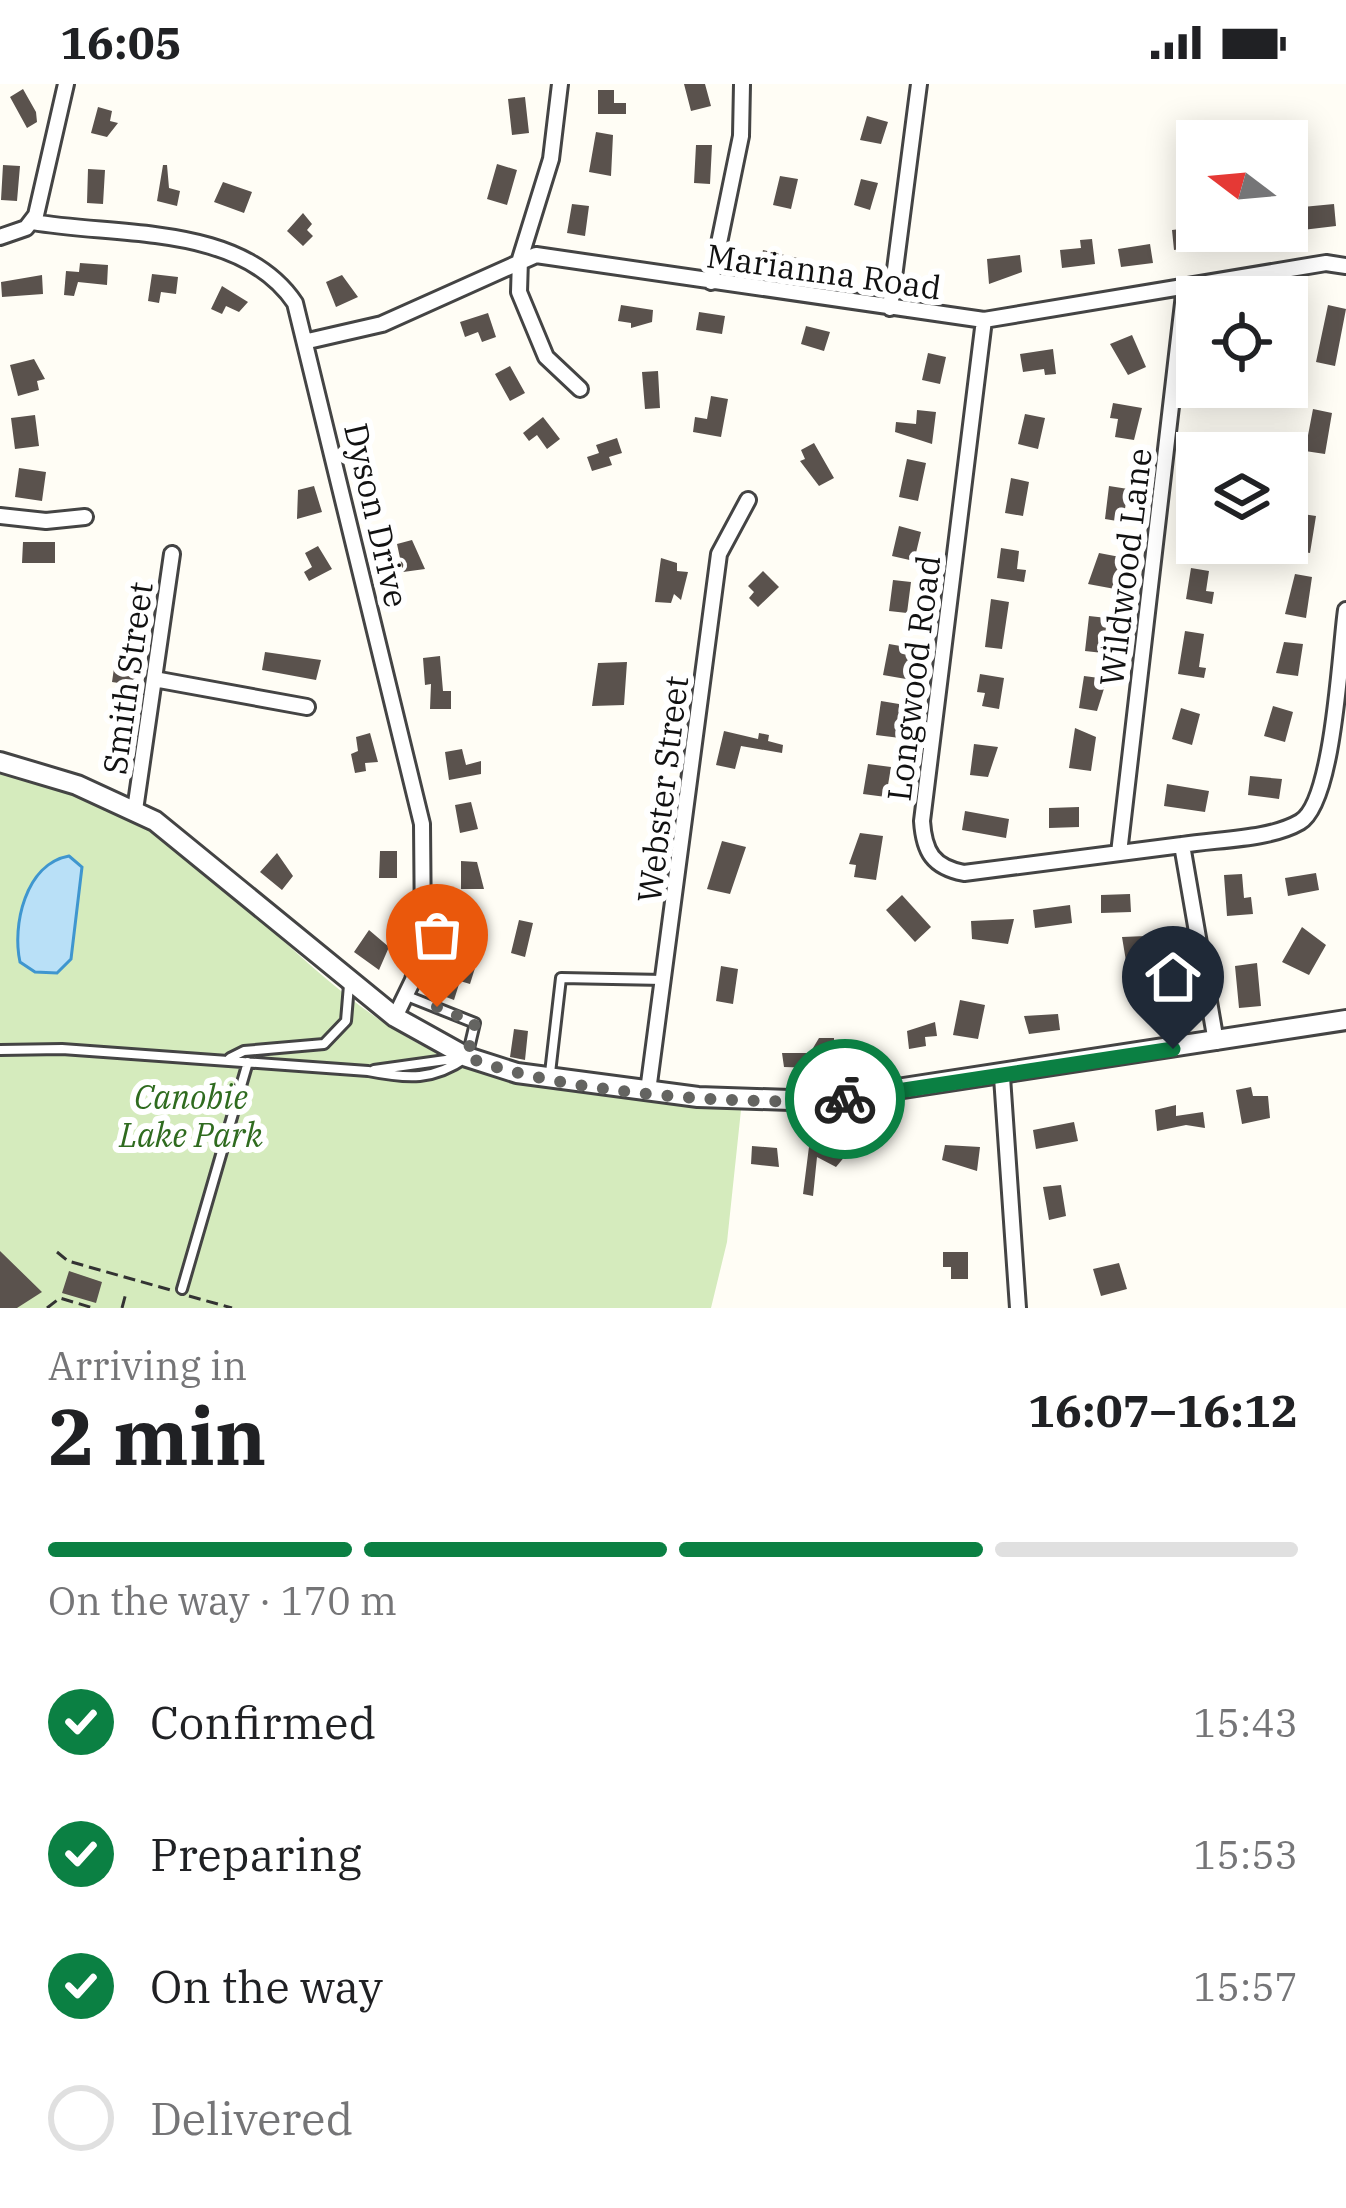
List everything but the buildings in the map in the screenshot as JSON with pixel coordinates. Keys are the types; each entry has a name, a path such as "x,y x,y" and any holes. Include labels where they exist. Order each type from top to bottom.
{"street":[{"path":"0,237 33,222 66,84"},
{"path":"560,84 551,159 520,259 519,292 538,345 580,389"},
{"path":"711,281 741,136 742,84"},
{"path":"890,308 919,84"},
{"name":"Dyson Drive","path":"33,222 234,253 284,286 308,341 422,824 423,937 407,996 395,1017"},
{"name":"Marianna Road","path":"308,341 382,324 520,259 550,256 984,320 1176,288"},
{"name":"Marianna Road","path":"1246,276 1326,263 1346,266"},
{"name":"Longwood Road","path":"984,320 922,821 926,851 936,863 964,873 1183,845"},
{"name":"Wildwood Lane","path":"1119,854 1176,363"},
{"name":"Webster Street","path":"648,1091 719,554 748,500"},
{"path":"0,516 46,521 86,517"},
{"name":"Smith Street","path":"135,810 172,554"},
{"path":"1216,1042 1183,845 1283,829 1311,814 1322,786 1346,610"},
{"path":"154,679 308,707"},
{"path":"0,762 135,810 177,835 349,985 395,1017 467,1057 549,1078 648,1091 819,1101 1002,1077 1346,1020"},
{"path":"1002,1077 1018,1308"}],"lane":[{"path":"549,1078 555,991 561,978 666,980"},
{"path":"225,1061 244,1051 324,1044 346,1021 349,985"},
{"path":"0,1050 430,1077 467,1057 475,1023 407,996"},
{"path":"368,1071 467,1057"},
{"path":"182,1288 248,1062"}],"path":[{"path":"57,1252 68,1261 232,1308"},
{"path":"122,1308 126,1293"},
{"path":"47,1308 60,1298 93,1308"}],"green space":[{"name":"Canobie Lake Park","path":"0,772 83,798 161,838 350,998 419,1044 456,1061 535,1084 741,1110 727,1242 711,1308 0,1308"}],"water":[{"path":"69,856 82,867 71,959 57,973 35,972 20,962 20,915 42,871"}],"way so far":[{"path":"437,1007 475,1023 467,1057 502,1070 698,1097 788,1102 845,1099"}],"route":[{"path":"845,1099 1173,1049"}]}
